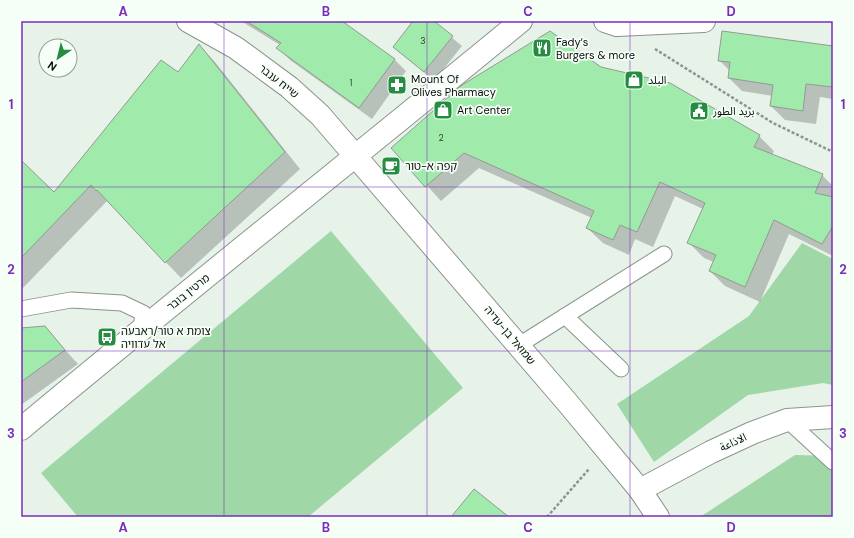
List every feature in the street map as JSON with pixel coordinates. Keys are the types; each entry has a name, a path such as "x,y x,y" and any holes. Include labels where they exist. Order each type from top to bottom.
{"street":[{"name":"שייח ענבר","path":"188,21 236,48 289,87 320,115 357,156"},
{"name":"מרטין בובר","path":"21,429 521,21"},
{"path":"605,21 617,25 704,21"},
{"name":"שמואל בן-עדיה","path":"357,156 640,490 658,517"},
{"name":"الاذاعة","path":"640,490 711,452 752,433 787,420 833,418"}],"lane":[{"path":"518,345 664,254"},
{"path":"21,309 71,300 122,303 142,313 141,330"},
{"path":"565,316 621,369"},
{"path":"787,420 833,462"}],"path":[{"path":"649,46 773,124 833,152"},
{"path":"547,517 606,450"}],"green space":[{"path":"331,231 463,388 308,517 78,517 41,473"},
{"path":"802,243 833,259 833,385 823,383 748,395 654,462 617,404 749,316"},
{"path":"795,455 833,456 833,517 700,517"}],"building":[{"path":"246,21 342,21 395,59 359,108 276,48 281,43"},
{"path":"413,21 434,21 453,36 424,72 393,47"},
{"path":"550,31 601,67 670,83 760,135 754,147 823,174 815,193 833,197 833,226 822,244 774,220 745,287 709,271 716,255 687,243 705,203 660,182 637,232 620,225 613,240 586,228 594,211 464,153 425,187 391,148 462,85"},
{"path":"722,31 833,46 833,87 806,84 803,111 770,106 773,85 728,78 730,62 718,61"},
{"path":"199,44 285,152 165,263 91,185 21,258 21,160 54,192 161,60 178,72"},
{"path":"45,326 65,350 21,382 21,328"},
{"path":"474,489 509,517 451,517"}],"place":[{"name":"Fady‘s Burgers & more","path":"542,48"},
{"name":"البلد","path":"634,80"},
{"name":"Mount Of Olives Pharmacy","path":"397,85"},
{"name":"Art Center","path":"443,110"},
{"name":"بريد الطور","path":"699,111"},
{"name":"קפה א-טור","path":"391,166"},
{"name":"צומת א טור/ראבעה אל עדוויה","path":"107,337"}]}
